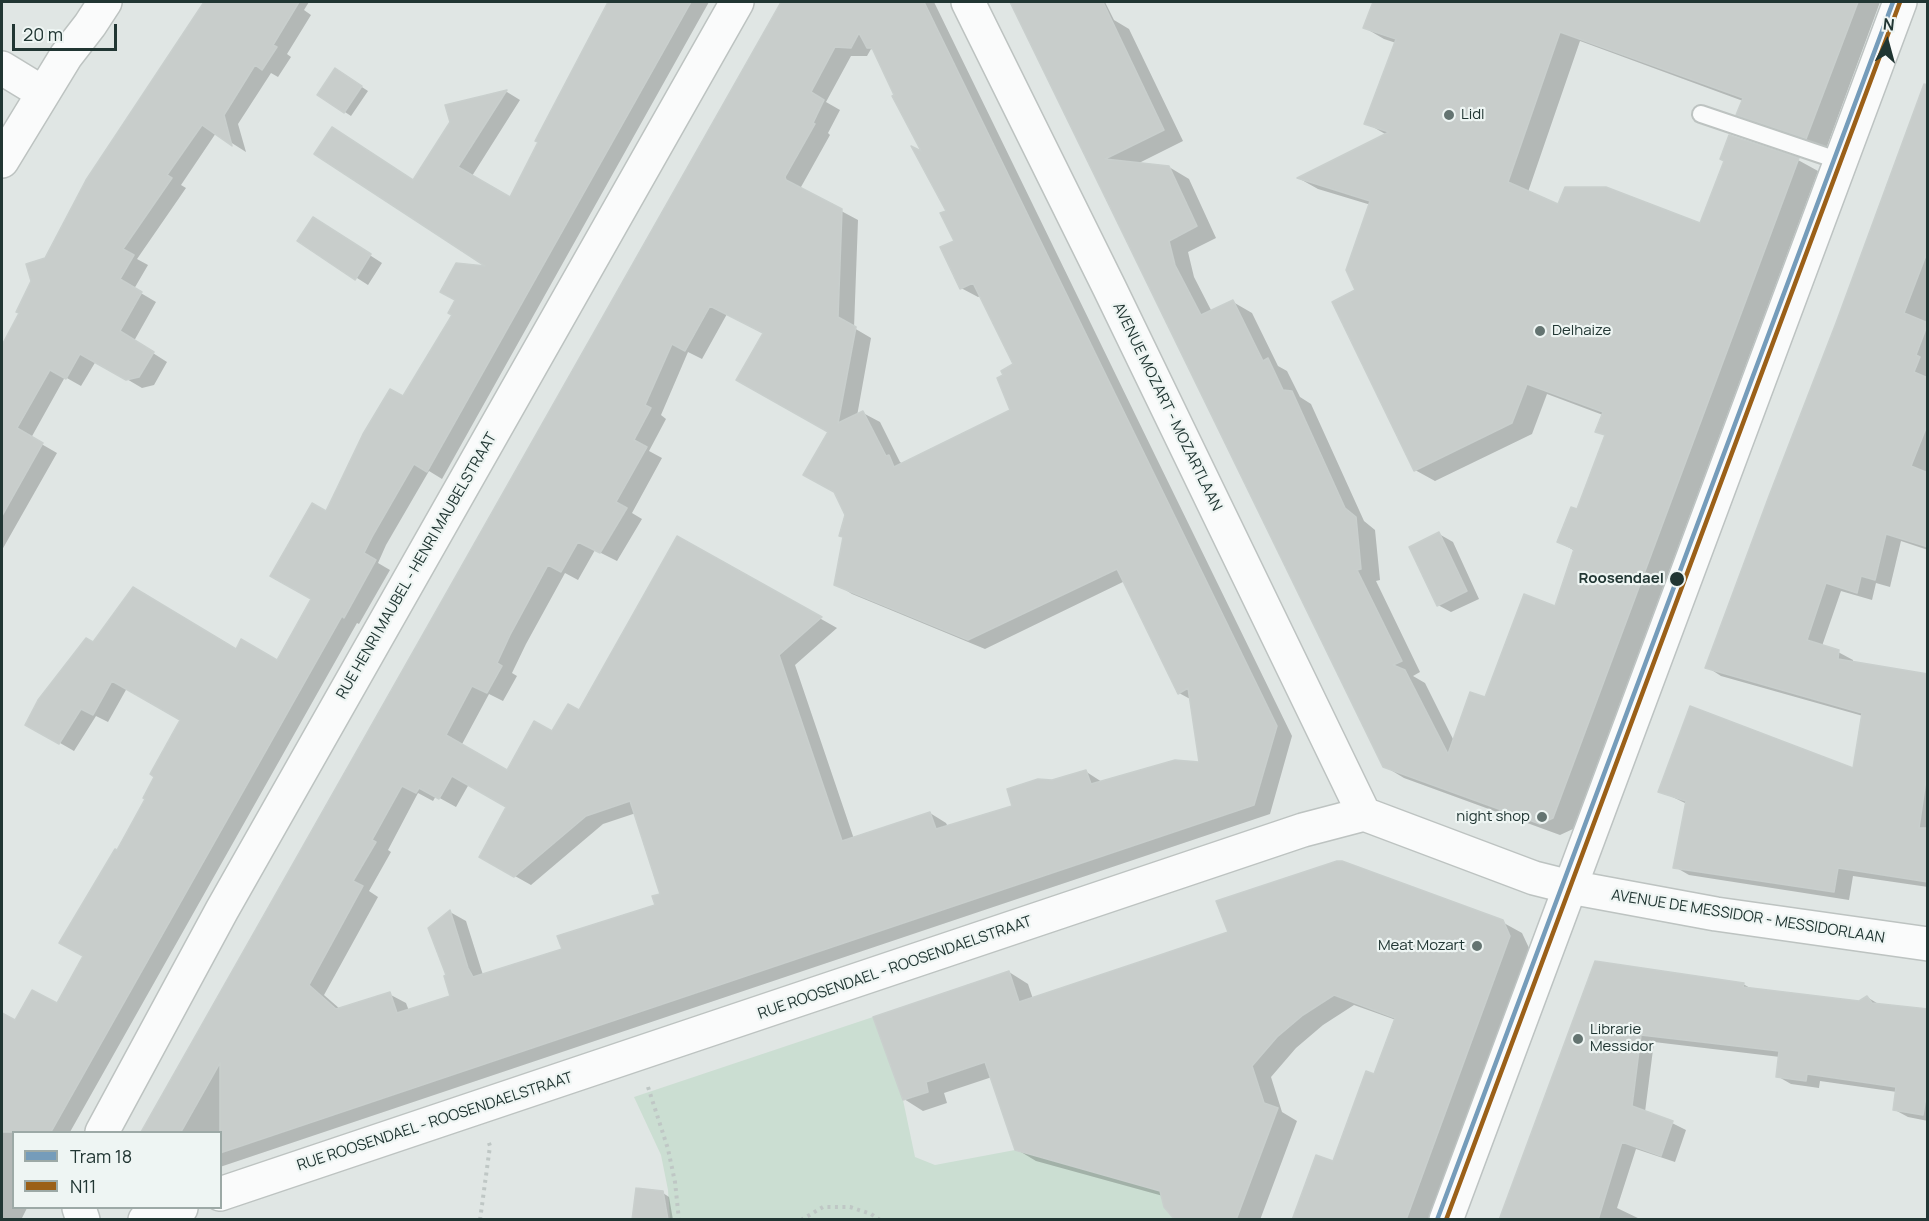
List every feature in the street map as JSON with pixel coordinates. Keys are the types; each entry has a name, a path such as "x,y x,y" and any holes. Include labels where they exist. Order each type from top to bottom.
{"street":[{"path":"2,161 66,56 105,2"},
{"name":"RUE HENRI MAUBEL - HENRI MAUBELSTRAAT","path":"103,1131 222,910 736,2"},
{"name":"AVENUE MOZART - MOZARTLAAN","path":"968,2 1104,276 1364,814"},
{"path":"1446,1220 1900,2"},
{"path":"2,68 43,93"},
{"path":"1364,814 1534,878 1570,887"},
{"name":"RUE ROOSENDAEL - ROOSENDAELSTRAAT","path":"222,1193 1303,831 1364,814"},
{"name":"AVENUE DE MESSIDOR - MESSIDORLAAN","path":"1570,887 1716,914 1928,944"},
{"path":"145,1220 178,1209"}],"lane":[{"path":"1701,114 1840,161"}],"path":[{"path":"638,1054 668,1149 675,1182 679,1220"},
{"path":"480,1220 490,1146"},
{"path":"801,1220 823,1207 850,1207 871,1214 880,1220"}],"green space":[{"path":"873,1017 903,1100 915,1157 935,1165 1015,1150 1160,1191 1164,1207 1175,1219 670,1219 668,1190 661,1155 634,1097"}],"building":[{"path":"204,2 299,2 273,45 277,47 262,70 255,65 224,115 232,146 202,125 167,175 172,178 123,249 134,255 120,279 142,292 120,331 154,352 139,377 126,380 80,354 66,379 50,370 17,428 43,443 2,516 2,345 19,313 16,312 31,281 26,264 45,258 86,180"},
{"path":"608,2 691,2 427,472 414,464 372,537 364,553 376,560 344,618 342,616 52,1131 2,1132 2,1013 15,1020 32,990 57,1003 83,956 59,943 115,849 117,850 145,799 143,798 154,777 150,774 180,720 112,681 93,715 81,709 59,744 25,725 38,700 86,638 93,642 133,587 236,649 241,639 277,660 311,599 270,576 312,503 326,511 363,434 390,389 403,396 452,315 448,313 455,300 440,292 456,263 485,266 314,154 332,127 413,180 450,122 445,105 507,90 458,167 510,197 538,142 535,141"},
{"path":"781,2 924,2 1277,726 1254,805 222,1152 220,1063 182,1131 142,1131","holes":["859,33 867,48 872,48 894,95 892,96 921,151 911,146 946,211 940,213 954,241 940,247 960,289 973,283 1013,364 1001,371 1003,375 997,378 1010,410 894,467 863,411 838,423 856,327 838,317 842,209 786,180 785,177 815,124 813,123 824,100 811,92 835,47 851,48","710,306 763,333 736,380 828,432 803,475 834,492 845,515 839,536 843,537 834,585 968,640 1117,569 1178,694 1188,688 1199,762 1175,760 1091,784 1086,770 1052,780 1038,779 1007,789 1012,806 936,829 930,812 842,841 779,655 822,617 677,536 579,710 568,704 552,731 534,721 507,770 446,735 472,686 487,693 502,666 497,663 510,635 548,565 561,572 578,542 600,553 627,508 616,502 647,447 634,440 651,408 645,405 672,344 685,351","452,776 506,807 479,857 514,877 586,816 630,801 660,894 652,896 655,905 557,936 562,949 473,977 468,968 450,910 428,928 446,975 444,976 450,996 397,1013 390,992 336,1009 309,985 363,886 353,881 376,842 372,840 402,786 416,793 419,788 439,799"]},
{"path":"1010,2 1103,2 1164,130 1105,159 1169,166 1197,226 1169,241 1175,265 1201,315 1233,300 1263,361 1268,358 1283,390 1292,391 1345,508 1356,517 1361,569 1357,570 1402,661 1393,665 1405,670 1448,754 1470,692 1485,697 1524,594 1555,606 1574,549 1557,542 1571,507 1577,509 1605,435 1595,432 1603,412 1527,384 1512,423 1414,471 1332,302 1355,290 1346,270 1370,201 1297,178 1389,132 1364,124 1396,39 1363,28 1373,2 1858,2 1806,139 1736,115 1743,98 1560,32 1508,182 1558,204 1565,187 1606,187 1700,223 1724,161 1720,159 1729,135 1799,158 1553,818 1540,824 1383,767"},
{"path":"335,68 362,86 344,113 317,95"},
{"path":"1924,84 1928,85 1928,250 1904,313 1928,323 1916,355 1920,357 1914,372 1928,378 1928,423 1911,466 1928,473 1928,547 1886,534 1875,580 1861,576 1857,593 1826,583 1807,640 1839,650 1838,659 1928,674 1928,766 1919,828 1928,828 1928,882 1838,868 1834,892 1673,868 1686,801 1658,792 1690,706 1853,768 1862,713 1705,668"},
{"path":"313,217 371,254 355,280 297,241"},
{"path":"1439,532 1467,591 1437,606 1409,547"},
{"path":"1337,861 1503,920 1510,936 1406,1220 1292,1220 1316,1155 1333,1161 1366,1071 1374,1074 1395,1018 1334,995 1303,1015 1277,1037 1252,1066 1264,1103 1278,1108 1236,1220 1175,1220 1164,1207 1160,1191 1015,1150 985,1062 926,1082 928,1092 903,1100 873,1017 1009,971 1019,1002 1157,956 1228,932 1216,901"},
{"path":"1595,961 1744,983 1743,987 1859,1001 1867,996 1872,1003 1928,1009 1928,1085 1923,1115 1893,1110 1896,1087 1807,1074 1806,1081 1776,1077 1779,1051 1641,1035 1632,1106 1673,1121 1661,1156 1622,1142 1598,1220 1499,1220"},
{"path":"636,1188 663,1191 668,1220 632,1220"}],"tram line":[{"name":"18","path":"1437,1220 1893,2"}],"transit line":[{"name":"N11","path":"1446,1220 1900,2"}],"place":[{"name":"Lidl","path":"1449,115"},
{"name":"Delhaize","path":"1540,331"},
{"name":"Roosendael","path":"1677,579"},
{"name":"night shop","path":"1542,817"},
{"name":"Meat Mozart","path":"1477,946"},
{"name":"Librarie Messidor","path":"1578,1039"}]}
